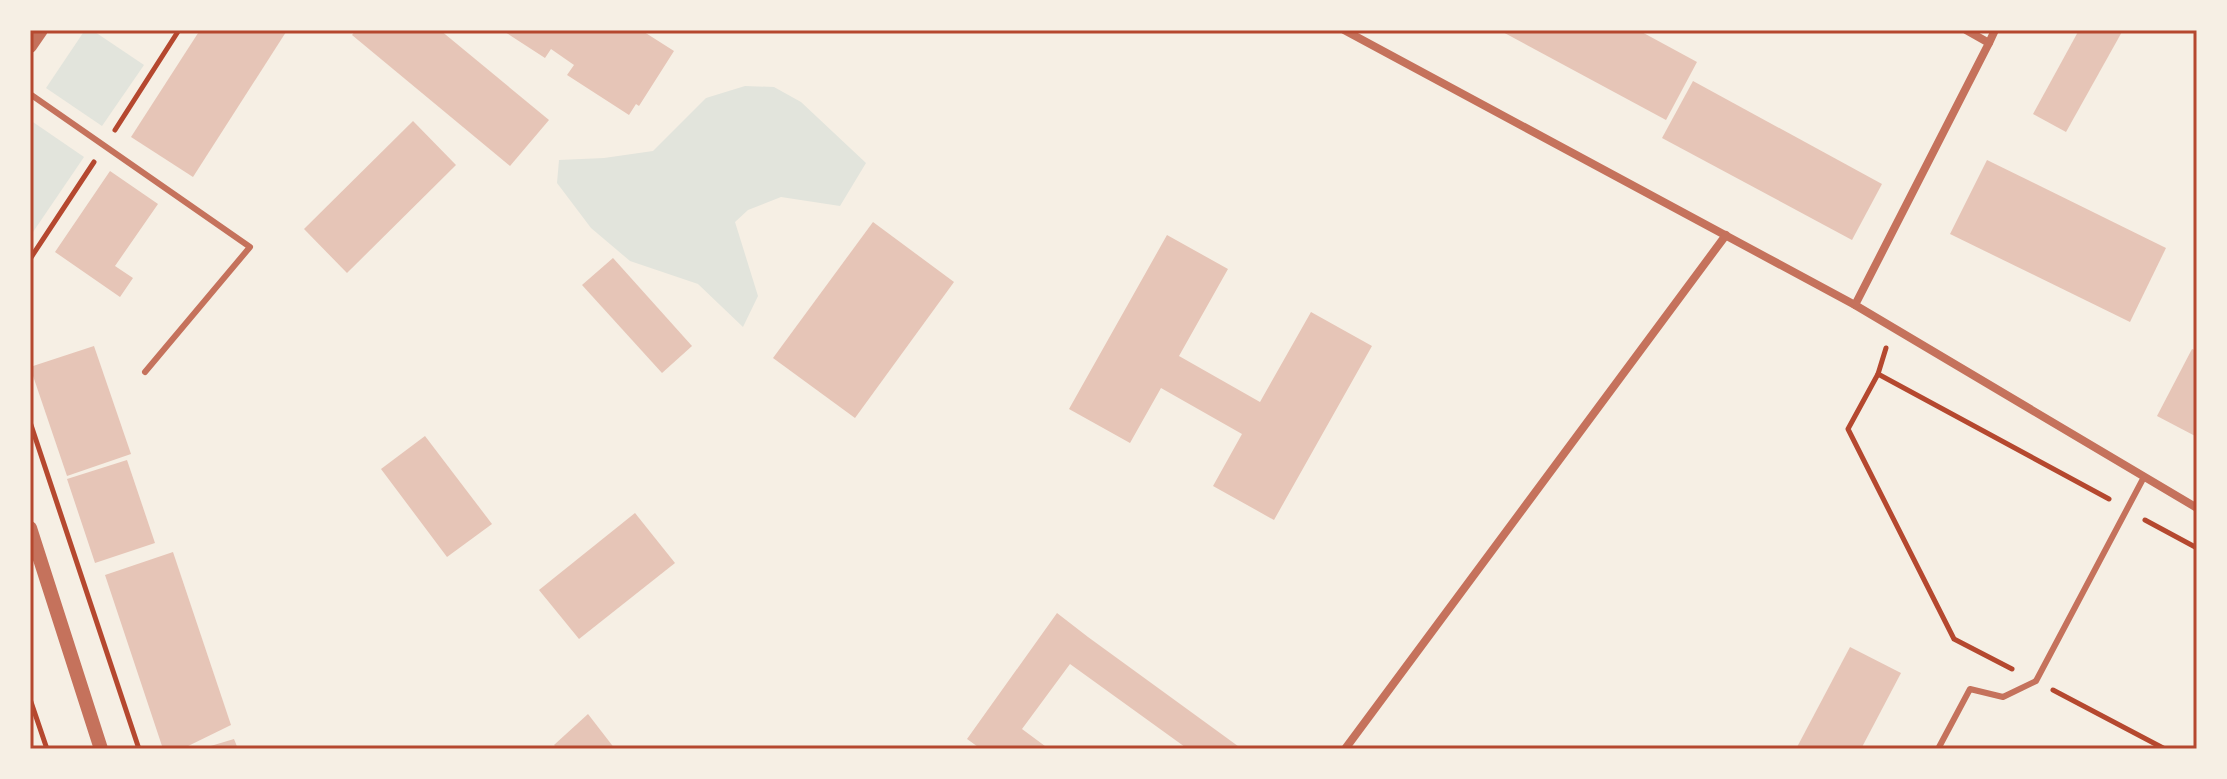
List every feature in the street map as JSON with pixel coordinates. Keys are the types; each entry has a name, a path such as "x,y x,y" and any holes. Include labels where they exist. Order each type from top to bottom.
{"street":[{"path":"30,46 41,30"},
{"path":"1344,30 1855,305 2197,508"},
{"path":"1966,30 1989,43"},
{"path":"1855,305 1995,30"},
{"path":"1345,749 1726,235"},
{"path":"30,528 101,749"}],"lane":[{"path":"30,94 250,247 145,372"},
{"path":"1938,749 1970,689 2003,697 2036,681 2144,477"}],"path":[{"path":"1892,327 1878,374 1848,429 1954,639 2165,749"},
{"path":"1878,374 2197,548"},
{"path":"30,422 139,749"},
{"path":"30,699 47,749"}],"shaded area":[{"path":"85,30 92,30 144,65 102,126 46,88"},
{"path":"745,86 774,87 801,102 866,163 840,206 781,197 748,210 735,222 758,296 743,327 698,284 630,261 591,228 557,183 559,160 653,151 706,98"},
{"path":"30,120 84,157 33,232 30,230"}],"building":[{"path":"200,30 286,32 193,177 131,137"},
{"path":"356,30 440,30 549,120 510,166 352,35"},
{"path":"502,30 641,30 674,51 639,106 636,104 629,115 567,75 574,65 551,49 545,58"},
{"path":"1499,30 1638,30 1697,62 1666,120"},
{"path":"2079,30 2123,30 2066,132 2033,114"},
{"path":"1693,81 1882,184 1852,240 1662,138"},
{"path":"413,121 456,165 347,273 304,229"},
{"path":"1987,160 2166,248 2130,322 1950,234"},
{"path":"110,171 158,204 115,266 133,278 120,297 55,252"},
{"path":"873,222 954,282 855,418 773,358"},
{"path":"1167,235 1228,269 1179,356 1260,402 1311,312 1372,346 1274,520 1213,486 1242,434 1161,388 1130,443 1069,409"},
{"path":"613,258 692,346 662,373 582,285"},
{"path":"94,346 131,454 67,476 30,367"},
{"path":"2192,349 2197,351 2197,437 2157,416"},
{"path":"425,436 492,524 447,557 381,469"},
{"path":"127,460 155,543 95,563 67,479"},
{"path":"635,513 675,563 579,639 539,590"},
{"path":"173,552 231,725 182,749 163,749 105,575"},
{"path":"1057,613 1242,749 1183,749 1185,747 1070,664 1022,729 1049,749 981,749 967,739"},
{"path":"1850,647 1901,673 1861,749 1796,749"},
{"path":"588,714 615,749 558,749 554,745"},
{"path":"234,739 238,749 204,748"}]}
